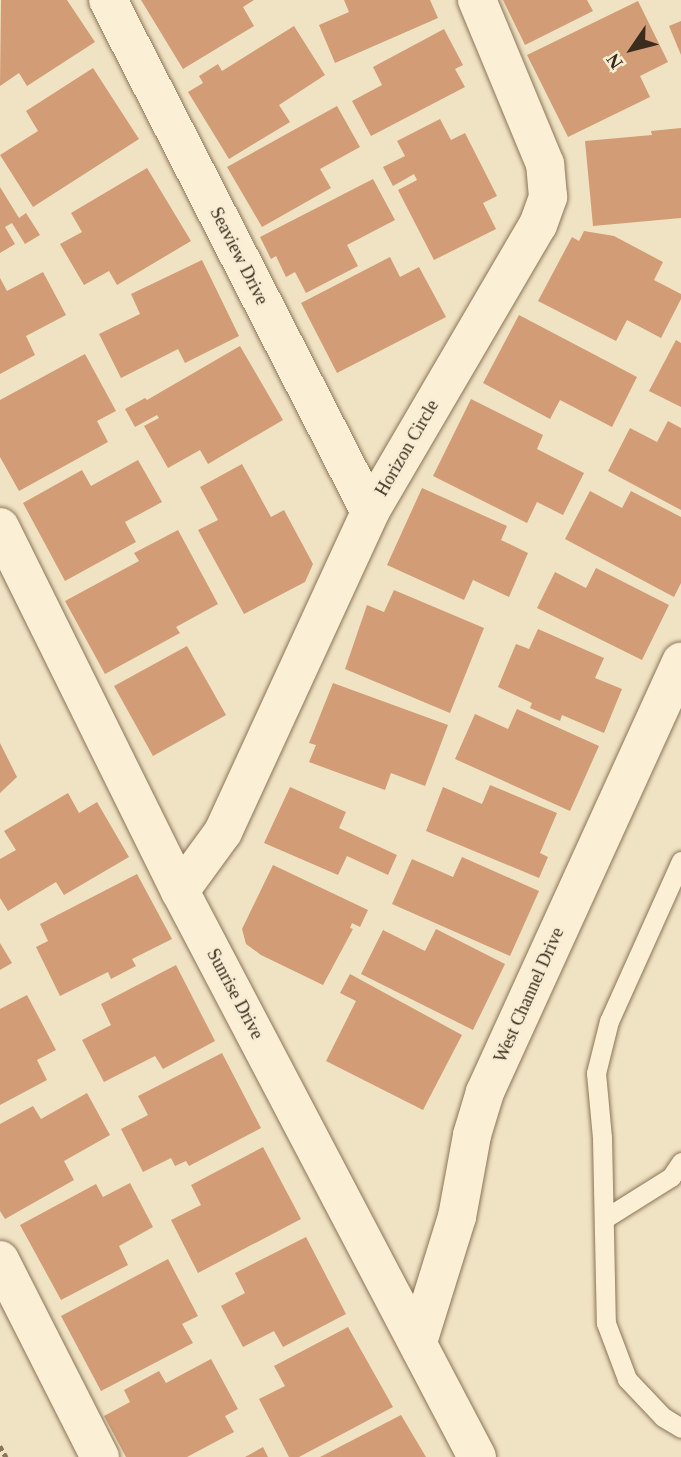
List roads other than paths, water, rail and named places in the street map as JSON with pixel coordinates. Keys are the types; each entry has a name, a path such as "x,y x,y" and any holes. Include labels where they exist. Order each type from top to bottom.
{"street":[{"name":"Seaview Drive","path":"108,0 370,512"},
{"name":"Horizon Circle","path":"180,891 223,832 370,512 538,225 548,197 545,164 477,0"},
{"name":"Sunrise Drive","path":"0,527 180,891 477,1457"},
{"name":"West Channel Drive","path":"418,1342 457,1217 472,1135 485,1092 681,662"},
{"path":"0,1260 100,1457"}],"lane":[{"path":"681,861 609,1021 596,1073 604,1219 606,1323 627,1379 663,1417 681,1428"},
{"path":"604,1219 671,1177 681,1162"}]}
